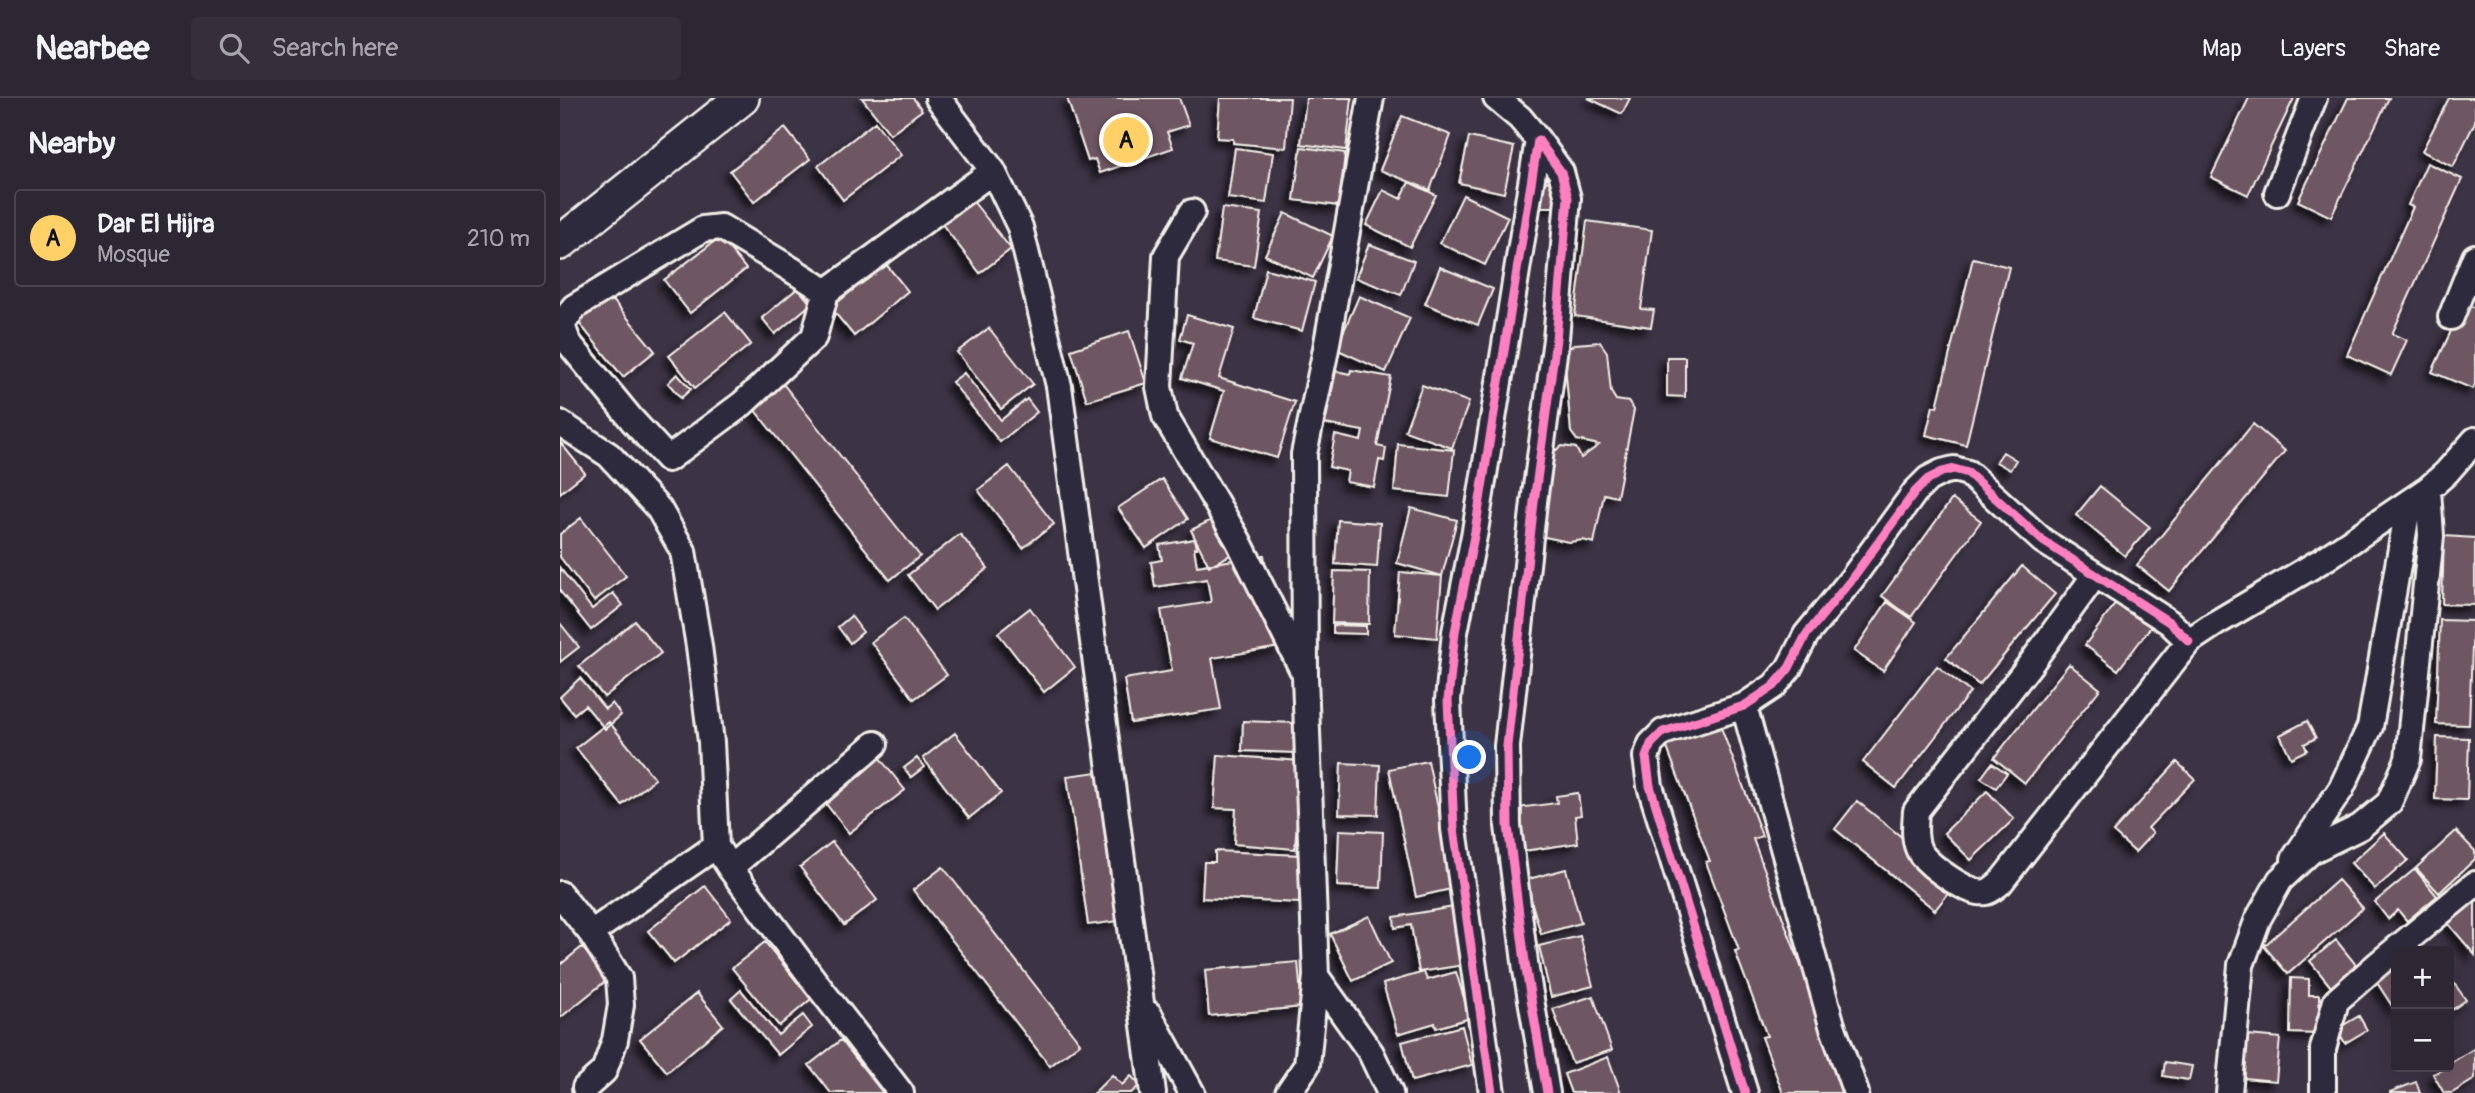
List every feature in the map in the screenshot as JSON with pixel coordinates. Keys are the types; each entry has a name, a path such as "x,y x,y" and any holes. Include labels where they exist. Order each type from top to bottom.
{"street":[{"path":"560,243 741,98"},
{"path":"938,98 993,171 1020,227 1059,386 1153,1093"},
{"path":"1288,1093 1307,1065 1316,976 1305,677 1304,454 1325,354 1371,98"},
{"path":"1497,98 1520,118 1561,172 1568,198 1556,339 1534,502 1507,746 1508,826 1526,970 1547,1093"},
{"path":"2277,193 2314,98"},
{"path":"1492,1093 1454,830 1448,700 1455,632 1477,517 1538,140"},
{"path":"826,292 793,268 721,227 703,229 574,307 562,325 568,342 668,460 742,404 814,337 826,292 993,171"},
{"path":"1192,212 1166,256 1159,387 1165,416 1238,540 1305,677"},
{"path":"2451,317 2475,257"},
{"path":"560,423 609,455 659,509 683,551 711,742 716,846 730,869 901,1093"},
{"path":"2095,575 2032,662 1916,811 1914,834 1921,854 1955,882 1972,892 1987,892 2000,883 2189,641 2326,558 2418,495 2453,466 2475,440"},
{"path":"1745,1093 1650,786 1646,757 1651,744 1663,732 1744,706 1774,686 1788,668 1806,635 1857,572 1915,492 1927,479 1942,472 1954,470 1968,473 2043,541 2169,621 2189,641"},
{"path":"2280,880 2311,851 2360,827 2389,803 2408,759 2431,536 2418,495"},
{"path":"2229,1093 2241,965 2258,919 2280,880 2341,789 2370,727 2418,495"},
{"path":"1744,706 1832,1025 1856,1093"},
{"path":"730,869 875,744"},
{"path":"591,933 716,846"},
{"path":"2323,1093 2323,1049 2336,1001 2475,884"},
{"path":"560,894 591,933 620,978 621,1005 615,1040 604,1071 585,1088"},
{"path":"1316,976 1371,1053 1390,1093"},
{"path":"1141,999 1192,1093"}],"building":[{"path":"862,98 913,98 922,110 890,134"},
{"path":"1067,98 1179,98 1189,125 1167,132 1173,148 1100,173 1095,159 1088,161"},
{"path":"1220,98 1290,98 1286,148 1233,143 1233,139 1217,138"},
{"path":"1306,98 1352,98 1346,150 1301,144"},
{"path":"1588,98 1630,98 1622,114"},
{"path":"2249,98 2294,98 2248,195 2211,177"},
{"path":"2348,98 2389,98 2331,217 2298,201"},
{"path":"2449,98 2475,98 2475,122 2453,167 2422,151"},
{"path":"1402,116 1451,135 1430,190 1380,170"},
{"path":"875,122 901,155 843,200 818,166"},
{"path":"785,128 810,159 754,202 730,171"},
{"path":"1469,137 1514,147 1504,193 1459,183"},
{"path":"1301,147 1345,153 1339,206 1294,200"},
{"path":"1235,148 1273,153 1266,203 1228,198"},
{"path":"2427,163 2462,179 2392,334 2407,340 2391,375 2347,355 2413,207 2408,205"},
{"path":"1559,181 1559,207 1538,207 1538,182"},
{"path":"1409,182 1436,195 1410,247 1366,225 1383,190 1401,199"},
{"path":"968,195 1011,249 980,273 938,219"},
{"path":"1463,195 1508,217 1485,265 1440,243"},
{"path":"1222,208 1262,213 1254,266 1215,261"},
{"path":"1285,213 1333,236 1313,278 1265,255"},
{"path":"1587,221 1652,230 1641,309 1654,310 1651,327 1575,316"},
{"path":"720,237 746,269 690,313 664,280"},
{"path":"1369,244 1414,261 1401,295 1356,278"},
{"path":"1973,258 2009,267 1966,445 1926,435 1933,406 1937,407"},
{"path":"885,263 908,291 854,336 831,308"},
{"path":"1440,267 1493,289 1478,325 1425,304"},
{"path":"1266,269 1315,282 1302,331 1254,318"},
{"path":"798,288 811,304 775,334 762,318"},
{"path":"607,293 655,351 623,377 575,318"},
{"path":"1359,296 1410,318 1386,372 1336,349"},
{"path":"2464,303 2475,308 2473,389 2432,372"},
{"path":"725,312 751,344 695,388 669,356"},
{"path":"1187,315 1234,329 1219,378 1295,402 1277,458 1210,438 1224,391 1182,378 1193,343 1180,339"},
{"path":"989,328 1033,384 1001,409 957,352"},
{"path":"1129,331 1146,383 1087,401 1071,350"},
{"path":"1600,342 1607,352 1611,392 1616,400 1629,402 1634,410 1617,497 1604,494 1594,543 1583,540 1569,542 1540,536 1552,453 1562,446 1576,448 1581,458 1599,445 1577,440 1571,432 1565,364 1569,348 1575,344"},
{"path":"1667,357 1685,357 1685,397 1667,396"},
{"path":"1351,370 1391,377 1377,446 1386,448 1384,461 1379,460 1374,487 1346,482 1348,471 1329,467 1335,435 1361,441 1363,431 1325,424 1336,371 1350,374"},
{"path":"964,373 1001,420 1027,399 1037,412 1000,442 952,382"},
{"path":"677,374 691,389 681,398 668,383"},
{"path":"780,380 920,556 890,580 750,404"},
{"path":"1422,385 1469,402 1452,448 1405,431"},
{"path":"2253,424 2285,451 2169,591 2137,565"},
{"path":"560,442 585,473 560,493"},
{"path":"1398,444 1454,450 1449,497 1394,491"},
{"path":"2003,452 2016,460 2010,470 1996,462"},
{"path":"1009,466 1054,524 1023,548 978,490"},
{"path":"1162,479 1188,519 1146,548 1118,508"},
{"path":"2100,486 2150,527 2125,556 2076,515"},
{"path":"1952,499 1981,521 1911,617 1882,596"},
{"path":"1411,508 1457,520 1442,576 1397,563"},
{"path":"1224,514 1242,549 1209,566 1191,530"},
{"path":"581,518 626,576 594,601 560,557 560,534"},
{"path":"1338,520 1380,523 1377,567 1335,564"},
{"path":"960,534 988,568 935,610 908,575"},
{"path":"2444,536 2475,538 2475,605 2442,604"},
{"path":"1195,539 1197,566 1264,555 1280,647 1212,658 1221,709 1131,723 1124,679 1172,671 1161,610 1211,602 1207,579 1155,587 1151,562 1162,560 1159,545"},
{"path":"2022,566 2055,594 1979,685 1946,658"},
{"path":"560,568 592,609 613,593 623,605 591,630 560,591"},
{"path":"1334,571 1370,572 1369,624 1332,623"},
{"path":"1400,572 1442,576 1437,638 1395,634"},
{"path":"2119,599 2153,624 2118,670 2085,645"},
{"path":"1887,602 1916,622 1883,671 1854,651"},
{"path":"1030,608 1075,667 1044,692 998,633"},
{"path":"851,616 863,632 850,643 838,627"},
{"path":"904,618 947,675 914,699 871,642"},
{"path":"2440,620 2473,621 2469,725 2436,724"},
{"path":"635,621 661,653 604,697 579,666"},
{"path":"560,623 579,647 560,662"},
{"path":"1333,625 1366,626 1366,634 1333,633"},
{"path":"2069,664 2100,689 2025,783 1994,758"},
{"path":"1937,666 1970,692 1896,788 1863,762"},
{"path":"580,678 605,709 612,703 621,715 605,729 585,705 574,714 560,697"},
{"path":"1717,717 1762,836 1753,839 1849,1093 1783,1093 1762,1037 1767,1036 1706,862 1710,861 1663,737"},
{"path":"1243,721 1297,723 1297,753 1242,751"},
{"path":"2307,721 2316,738 2304,744 2307,750 2291,758 2280,735"},
{"path":"609,722 655,779 622,805 576,748"},
{"path":"955,733 1001,793 969,818 923,758"},
{"path":"2437,737 2469,738 2467,800 2435,799"},
{"path":"1218,755 1301,761 1295,849 1234,844 1236,809 1214,808"},
{"path":"879,757 905,790 849,833 823,800"},
{"path":"917,758 924,767 911,777 904,768"},
{"path":"1428,761 1455,888 1416,897 1389,769"},
{"path":"2177,762 2195,779 2148,828 2153,833 2135,852 2113,832"},
{"path":"1341,763 1380,765 1378,815 1339,814"},
{"path":"1992,763 2007,773 1996,788 1981,778"},
{"path":"1097,772 1119,921 1088,925 1067,776"},
{"path":"1987,791 2014,819 1971,860 1944,833"},
{"path":"1578,793 1581,815 1575,816 1578,843 1523,851 1517,808 1557,803 1556,796"},
{"path":"1857,801 1957,882 1935,910 1835,829"},
{"path":"1339,830 1383,832 1381,888 1337,886"},
{"path":"2456,831 2475,851 2475,859 2439,893 2416,868"},
{"path":"2384,833 2408,860 2375,889 2351,863"},
{"path":"832,842 877,900 844,925 800,867"},
{"path":"1215,851 1301,855 1299,903 1202,898 1204,862 1215,862"},
{"path":"943,867 1080,1043 1050,1066 913,890"},
{"path":"1566,869 1581,923 1541,934 1525,880"},
{"path":"2415,869 2437,896 2407,921 2398,910 2388,919 2375,902"},
{"path":"2338,880 2363,908 2288,974 2264,946"},
{"path":"705,886 731,919 674,963 648,931"},
{"path":"2475,895 2475,955 2446,921"},
{"path":"1454,907 1464,965 1419,972 1411,925 1395,928 1394,917"},
{"path":"1369,916 1391,963 1353,981 1330,934"},
{"path":"1580,936 1593,986 1551,997 1539,946"},
{"path":"2336,940 2357,966 2331,987 2310,961"},
{"path":"765,942 811,999 779,1026 732,968"},
{"path":"582,947 608,979 560,1018 560,965"},
{"path":"1298,962 1302,1007 1209,1016 1205,970"},
{"path":"2391,967 2391,1004 2374,978"},
{"path":"1424,972 1427,980 1456,972 1470,1018 1436,1028 1435,1023 1398,1034 1383,984"},
{"path":"2291,978 2309,979 2309,995 2319,995 2319,1034 2290,1033"},
{"path":"2454,983 2466,1000 2454,1008"},
{"path":"741,990 778,1035 803,1015 812,1027 778,1055 731,999"},
{"path":"697,993 723,1025 667,1072 640,1039"},
{"path":"1593,996 1612,1050 1572,1063 1553,1009"},
{"path":"2359,1016 2367,1030 2345,1043 2337,1029"},
{"path":"1462,1026 1472,1065 1412,1081 1402,1042"},
{"path":"2248,1035 2280,1038 2276,1081 2244,1078"},
{"path":"841,1040 883,1093 831,1093 809,1065"},
{"path":"2475,1048 2475,1079 2452,1093 2444,1093 2433,1074 2454,1072 2454,1061"},
{"path":"1608,1057 1621,1093 1571,1093 1564,1074"},
{"path":"2165,1062 2192,1066 2189,1080 2163,1076"},
{"path":"1112,1075 1122,1085 1131,1076 1140,1085 1131,1093 1094,1093"},
{"path":"2416,1082 2420,1093 2390,1093 2390,1092"}],"cycle path":[{"path":"1492,1093 1454,829 1448,700 1455,632 1475,531 1538,140 1561,172 1568,198 1556,339 1534,502 1507,746 1508,826 1526,970 1547,1093"},
{"path":"1745,1093 1650,786 1646,757 1651,744 1663,732 1744,706 1774,686 1789,668 1806,635 1851,580 1915,492 1928,479 1954,469 1968,473 2043,541 2169,622 2189,641"}],"place":[{"name":"Dar El Hijra","path":"1126,140"}]}
